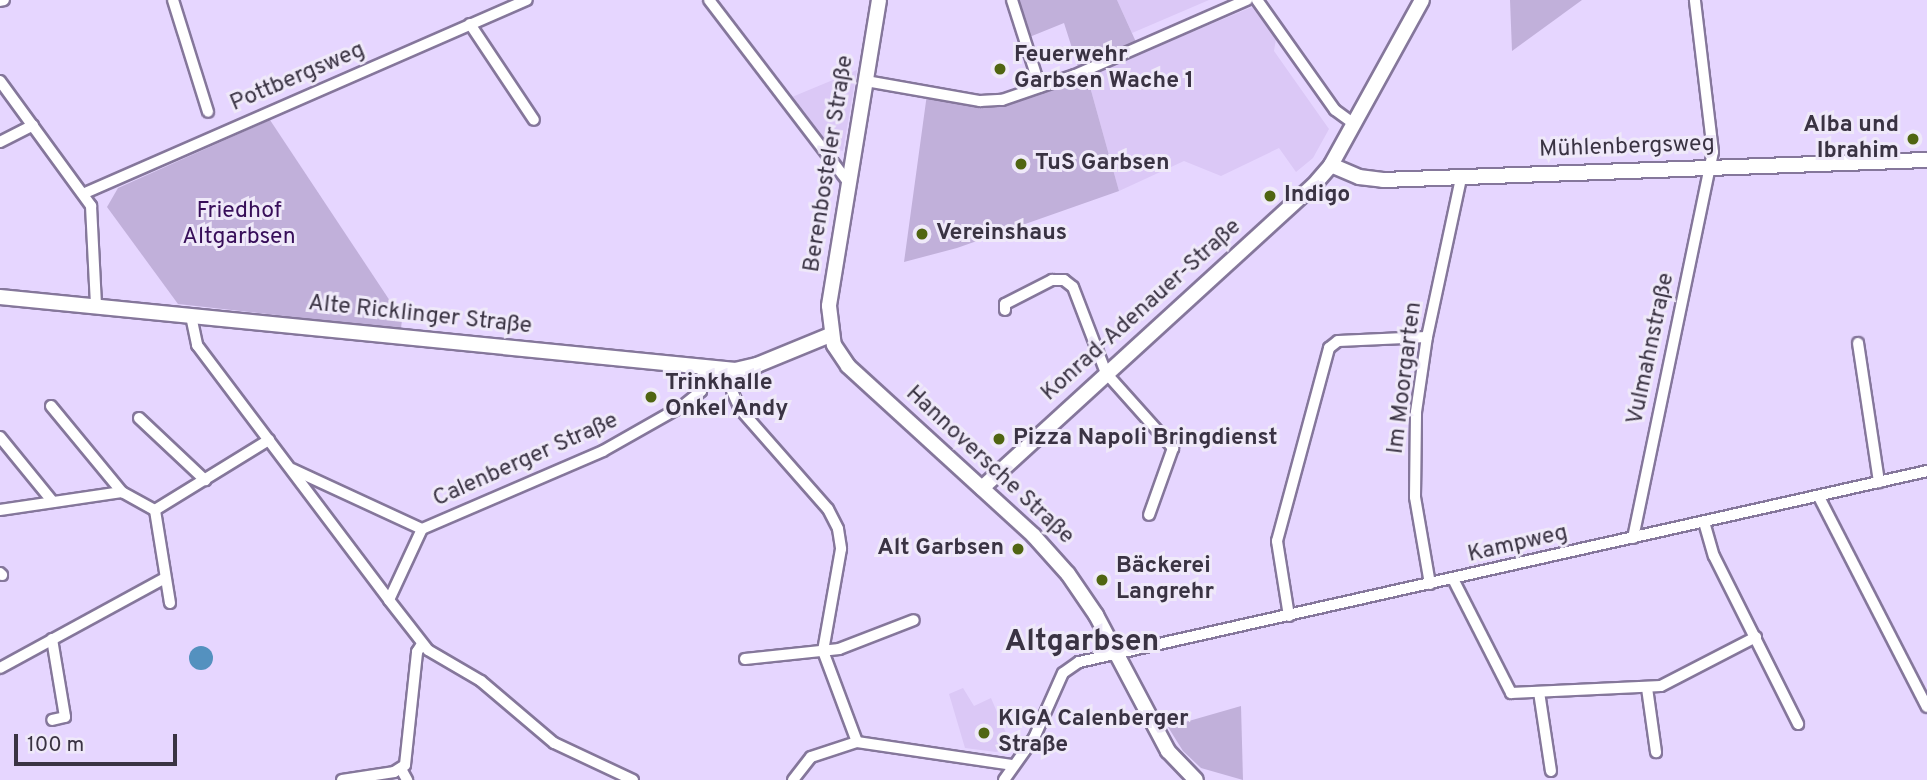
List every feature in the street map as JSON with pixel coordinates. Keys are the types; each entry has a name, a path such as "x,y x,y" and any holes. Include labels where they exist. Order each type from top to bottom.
{"street":[{"name":"Pottbergsweg","path":"85,194 527,0"},
{"path":"709,0 849,183"},
{"name":"Berenbosteler Straße","path":"830,335 828,313 879,0"},
{"path":"1012,0 1040,87"},
{"path":"866,80 988,101 1040,87 1247,0"},
{"path":"1256,0 1335,110 1353,123"},
{"name":"Konrad-Adenauer-Straße","path":"982,488 1314,186 1331,165 1422,0"},
{"name":"Vulmahnstraße","path":"1633,538 1713,152 1695,0"},
{"path":"175,1 208,112"},
{"path":"470,24 534,120"},
{"path":"0,81 85,194 93,218 96,306"},
{"path":"0,142 33,125"},
{"name":"Mühlenbergsweg","path":"1331,165 1367,180 1927,160"},
{"name":"Im Moorgarten","path":"1430,584 1418,526 1413,469 1427,337 1461,178"},
{"path":"1005,310 1005,304 1052,280 1069,283 1106,373 1173,448 1149,515"},
{"name":"Alte Ricklinger Straße","path":"0,297 704,367 747,369 830,335"},
{"path":"191,316 197,345 422,644 481,681 554,743 633,780"},
{"name":"Hannoversche Straße","path":"830,335 848,366 982,488 1068,574 1117,655 1168,751 1196,780"},
{"path":"1289,616 1278,541 1329,348 1338,341 1427,337"},
{"path":"1858,343 1879,482"},
{"name":"Calenberger Straße","path":"389,600 422,529 603,451 684,405 701,391 704,367"},
{"path":"733,391 740,409 828,509 838,529 841,549 823,651 857,742"},
{"path":"51,406 122,492 155,510"},
{"path":"139,418 205,480"},
{"path":"0,437 53,502"},
{"path":"155,510 269,440"},
{"path":"290,468 422,529"},
{"name":"Kampweg","path":"1117,655 1927,471"},
{"path":"0,510 122,492"},
{"path":"1819,497 1927,707"},
{"path":"155,510 170,603"},
{"path":"1704,522 1714,556 1798,724"},
{"path":"0,668 165,578"},
{"path":"1453,579 1511,693 1647,688 1672,682 1756,637"},
{"path":"745,659 823,651 914,620"},
{"path":"52,639 65,717 52,720"},
{"path":"342,780 401,769 408,757 416,652 422,644"},
{"path":"1004,780 1034,738 1066,669 1117,655"},
{"path":"1647,688 1656,752"},
{"path":"1539,692 1551,771"},
{"path":"793,780 811,757 857,742 1013,765"},
{"path":"401,769 407,780"}],"shaded area":[{"path":"1117,0 1209,0 1132,33"},
{"path":"1252,7 1276,39 1274,51 1329,129 1313,158 1296,172 1279,148 1221,176 1184,161 1119,191 1087,76"},
{"path":"857,70 843,151 830,148 792,97"},
{"name":"KIGA Calenberger Straße","path":"963,688 974,706 991,698 1012,747 996,752 965,748 949,694"}],"green space":[{"path":"1015,0 1117,0 1136,42 1078,67 1064,23 1027,38"},
{"path":"1510,0 1582,0 1512,51"},
{"name":"TuS Garbsen","path":"1087,76 1119,191 957,248 904,262 927,94 988,107"},
{"name":"Friedhof Altgarbsen","path":"270,120 402,319 401,329 178,304 107,207 118,188"},
{"path":"1241,706 1243,780 1201,768 1183,751 1168,727"}],"water":[{"path":"201,646 212,653 213,658 206,669 201,670 190,663 189,658 196,647"}],"place":[{"name":"Feuerwehr Garbsen Wache 1","path":"1000,69"},
{"name":"Alba und Ibrahim","path":"1913,139"},
{"name":"TuS Garbsen","path":"1021,164"},
{"name":"Indigo","path":"1270,196"},
{"name":"Vereinshaus","path":"922,234"},
{"name":"Trinkhalle Onkel Andy","path":"651,397"},
{"name":"Pizza Napoli Bringdienst","path":"999,439"},
{"name":"Alt Garbsen","path":"1018,549"},
{"name":"Bäckerei Langrehr","path":"1102,580"},
{"name":"KIGA Calenberger Straße","path":"984,733"}],"district":[{"name":"Altgarbsen","path":"1082,643"}]}
